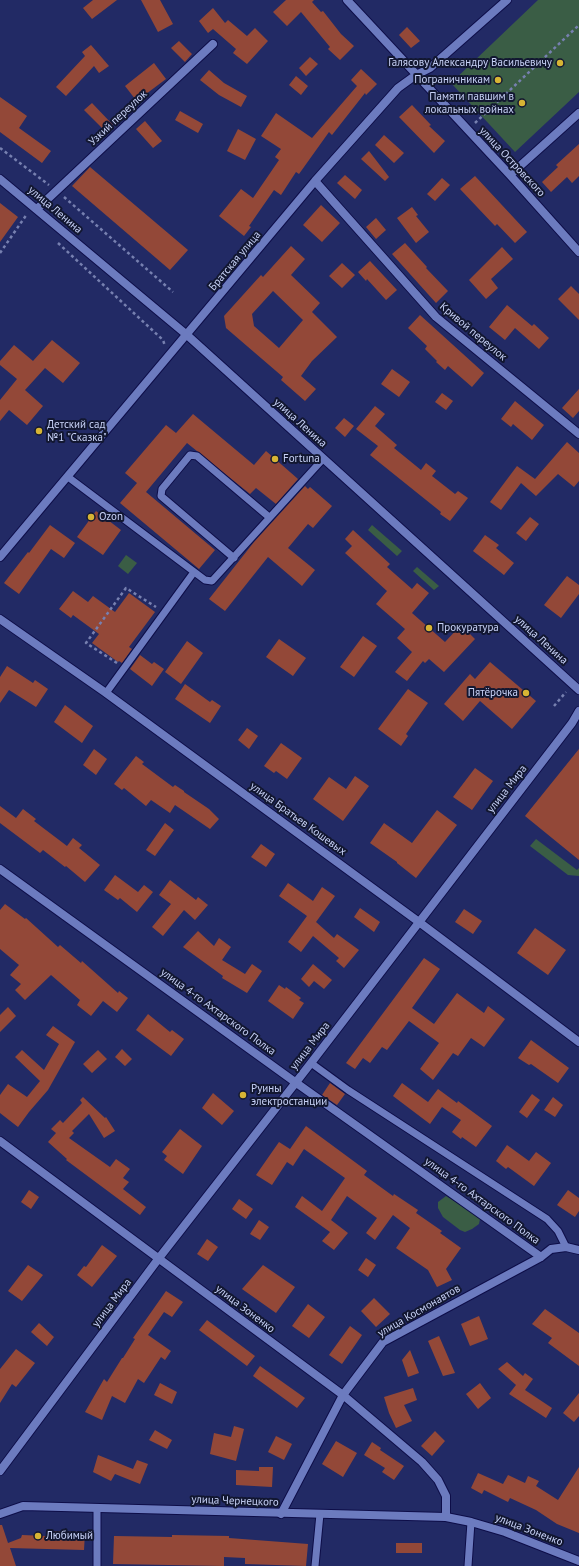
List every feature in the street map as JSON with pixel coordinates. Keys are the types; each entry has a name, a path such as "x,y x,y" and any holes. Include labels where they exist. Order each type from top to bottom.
{"street":[{"name":"улица Островского","path":"347,0 510,175 579,252"},
{"name":"Братская улица","path":"0,557 315,181 398,88 416,75 430,68 507,0"},
{"name":"Узкий переулок","path":"37,209 213,44"},
{"path":"510,175 579,113"},
{"name":"улица Ленина","path":"0,179 187,335 579,690"},
{"name":"Кривой переулок","path":"315,181 436,317 579,434"},
{"name":"улица Братьев Кошевых","path":"0,619 106,693 419,922 579,1042"},
{"name":"улица Мира","path":"0,1471 159,1258 311,1063 572,723 579,711"},
{"name":"улица 4-го Ахтарского Полка","path":"0,869 541,1257"},
{"name":"улица Зоненко","path":"0,1141 343,1395 422,1462 438,1480 446,1496 446,1517"},
{"name":"улица Космонавтов","path":"281,1514 343,1395 383,1342 541,1257 551,1248 566,1247 579,1250"},
{"name":"улица Чернецкого","path":"0,1514 23,1506 281,1514 446,1517 471,1522"},
{"name":"улица Зоненко","path":"471,1522 505,1532 579,1561"}],"lane":[{"path":"234,558 161,496 162,489 190,455 197,456 269,517"},
{"path":"68,477 204,580 212,581 323,459"},
{"path":"106,693 194,572"},
{"path":"311,1063 348,1090 547,1219 558,1231 566,1247"},
{"path":"97,1508 97,1566"},
{"path":"315,1566 320,1514"},
{"path":"468,1566 471,1522"}],"path":[{"path":"468,130 579,26"},
{"path":"0,148 57,190 173,292"},
{"path":"22,210 33,220"},
{"path":"0,253 27,214"},
{"path":"55,241 163,340 165,348 171,353"},
{"path":"124,668 86,643 126,588 165,613"}],"green space":[{"path":"538,0 579,0 579,92 515,152 451,83"},
{"path":"372,525 402,551 397,556 368,530"},
{"path":"126,555 137,563 128,574 118,566"},
{"path":"417,567 439,586 434,590 413,571"},
{"path":"536,839 577,870 579,868 579,876 568,875 530,846"},
{"path":"446,1196 473,1213 480,1219 479,1224 465,1232 443,1217 438,1208 438,1202"}],"building":[{"path":"93,0 117,0 92,19 83,8"},
{"path":"141,0 160,0 173,24 158,32"},
{"path":"286,0 314,0 312,2 321,12 323,11 341,34 354,46 340,60 328,49 330,47 301,12 287,26 273,12"},
{"path":"213,8 225,23 228,20 247,36 255,28 268,41 247,64 233,53 236,49 213,29 208,33 199,21"},
{"path":"407,27 420,41 411,48 399,35"},
{"path":"179,41 192,54 185,62 171,48"},
{"path":"91,45 109,66 99,73 94,66 66,96 56,87 85,56 82,52"},
{"path":"310,57 318,64 306,76 299,68"},
{"path":"154,63 166,79 146,94 148,96 139,104 125,86"},
{"path":"361,69 377,84 366,95 365,93 332,135 329,132 299,174 296,172 281,195 274,190 249,226 251,227 244,236 219,216 241,189 253,198 279,160 275,157 281,149 261,136 276,113 312,138 357,86 351,80"},
{"path":"209,70 224,83 247,96 241,107 219,95 200,80"},
{"path":"296,76 308,86 301,95 289,85"},
{"path":"0,97 27,116 19,128 51,151 42,163 0,132"},
{"path":"92,103 113,125 106,132 84,110"},
{"path":"412,105 431,125 429,126 445,141 434,153 399,117"},
{"path":"180,111 203,124 198,133 175,120"},
{"path":"145,121 162,141 153,148 136,129"},
{"path":"238,129 256,139 245,160 227,151"},
{"path":"384,135 404,153 394,163 375,145"},
{"path":"579,144 579,176 572,183 567,177 551,192 542,182 558,167 556,165"},
{"path":"369,151 389,177 385,181 361,159"},
{"path":"90,167 188,250 170,270 72,186"},
{"path":"345,175 362,190 355,199 337,183"},
{"path":"475,176 527,232 515,243 497,224 495,226 460,189"},
{"path":"442,178 450,185 435,201 427,194"},
{"path":"0,203 18,217 0,242"},
{"path":"321,205 340,223 322,242 303,225"},
{"path":"412,207 418,215 416,216 429,232 416,243 397,218"},
{"path":"376,218 386,230 376,239 366,227"},
{"path":"405,243 448,291 436,303 392,254"},
{"path":"291,246 305,259 291,275 320,303 312,312 337,337 312,361 301,376 316,389 305,401 281,380 283,377 226,328 224,316 261,275 263,277","holes":["273,291 303,320 279,348 254,326 252,314"]},
{"path":"502,247 513,259 491,279 498,288 486,299 469,280"},
{"path":"370,261 397,290 386,300 367,279 366,281 358,272"},
{"path":"342,263 355,275 342,288 329,276"},
{"path":"571,286 579,294 579,320 558,299"},
{"path":"507,305 532,326 534,324 549,338 539,349 515,328 505,340 489,327"},
{"path":"420,315 484,373 472,387 448,366 445,370 436,362 437,361 425,349 427,346 408,328"},
{"path":"52,340 80,363 63,383 45,368 25,390 43,406 27,425 9,410 0,421 0,400 17,379 0,365 0,361 14,345 33,361"},
{"path":"392,369 410,382 399,397 381,384"},
{"path":"579,389 579,411 573,418 562,408"},
{"path":"442,393 453,401 446,410 435,402"},
{"path":"515,401 544,425 532,440 513,424 511,427 501,419"},
{"path":"375,406 385,414 375,426 397,445 394,448 421,470 426,463 436,471 432,476 455,494 458,491 468,498 450,521 440,514 441,512 370,455 378,446 356,429"},
{"path":"193,414 254,465 266,451 298,479 276,504 256,488 250,494 187,443 146,492 215,550 199,569 120,503 137,483 125,473 166,425 176,433"},
{"path":"344,418 354,426 345,437 335,428"},
{"path":"567,442 579,453 579,481 574,487 558,474 536,496 521,483 501,510 490,502 517,466 535,479"},
{"path":"305,486 308,489 310,487 332,506 313,528 308,524 288,548 315,570 302,586 268,557 225,611 209,599 254,542"},
{"path":"96,511 121,530 103,555 77,537"},
{"path":"530,517 539,524 526,541 516,533"},
{"path":"50,525 75,543 64,558 51,549 19,594 4,583"},
{"path":"353,530 390,564 387,567 412,589 417,583 429,593 412,613 445,642 461,625 475,639 444,672 429,659 425,663 423,661 407,681 395,672 412,652 397,638 405,629 376,604 387,591 345,553 352,546 345,539"},
{"path":"485,535 499,545 496,548 514,563 504,575 473,551"},
{"path":"567,576 579,585 579,594 561,618 544,605"},
{"path":"73,591 88,602 93,596 115,612 129,593 155,612 129,647 132,649 122,663 119,661 118,662 92,643 99,634 73,615 71,618 59,609"},
{"path":"363,636 377,646 354,677 340,667"},
{"path":"279,639 306,658 293,676 266,657"},
{"path":"187,641 203,653 181,684 165,672"},
{"path":"140,655 152,664 154,662 164,669 152,686 130,669"},
{"path":"490,662 536,701 512,729 480,701 463,721 444,704 470,674 475,679"},
{"path":"7,666 33,683 35,680 48,689 36,707 9,690 0,703 0,677"},
{"path":"185,684 210,702 212,700 221,706 210,723 175,699"},
{"path":"408,689 428,703 406,734 408,736 401,746 378,729"},
{"path":"65,705 93,726 82,743 54,722"},
{"path":"247,728 258,736 249,749 238,740"},
{"path":"281,743 302,758 287,779 276,771 274,773 264,766"},
{"path":"94,749 107,759 96,775 83,765"},
{"path":"579,749 579,860 525,816"},
{"path":"136,756 144,762 142,764 173,787 175,785 184,791 209,809 219,819 210,829 175,805 170,813 151,800 146,806 124,788 122,790 114,784"},
{"path":"475,768 493,781 472,810 453,797"},
{"path":"355,776 369,786 343,821 313,799 329,777 346,789"},
{"path":"0,806 16,818 23,809 36,819 34,821 67,846 73,838 82,845 79,848 100,865 85,882 66,866 65,867 43,850 40,853 0,823"},
{"path":"437,810 457,825 416,878 397,862 370,843 384,823 412,843"},
{"path":"165,823 174,830 155,856 146,850"},
{"path":"261,844 275,854 266,867 251,857"},
{"path":"115,875 138,892 144,885 153,892 137,912 120,898 118,900 104,890"},
{"path":"170,880 196,900 198,897 208,905 195,920 184,910 163,936 152,927 171,904 159,895"},
{"path":"288,883 313,901 322,887 335,896 316,922 334,938 337,934 359,950 344,968 336,961 339,958 313,936 301,952 288,942 307,916 279,896"},
{"path":"5,904 25,919 26,918 58,947 60,945 81,963 82,961 118,993 119,991 128,998 117,1012 103,1001 91,1016 77,1005 80,1000 51,975 25,1000 15,990 21,984 10,975 19,965 0,949 0,910"},
{"path":"360,908 380,922 374,932 354,917"},
{"path":"464,909 482,921 473,934 455,922"},
{"path":"535,928 566,950 548,975 517,953"},
{"path":"198,931 214,946 219,938 231,947 222,960 245,974 252,964 262,971 247,993 222,978 223,976 183,947"},
{"path":"424,958 440,969 412,1008 434,1024 457,993 484,1013 488,1006 505,1019 484,1047 471,1038 458,1056 453,1053 433,1080 420,1069 439,1043 409,1021 387,1050 382,1047 370,1063 363,1058 355,1069 346,1063"},
{"path":"313,964 332,980 324,989 314,981 309,987 301,979"},
{"path":"279,985 285,989 286,987 301,998 299,1000 304,1003 293,1019 268,1001"},
{"path":"8,1007 16,1016 0,1032 0,1015"},
{"path":"148,1014 170,1032 172,1030 184,1039 171,1056 136,1030"},
{"path":"53,1026 75,1042 48,1090 18,1127 0,1113 0,1095 8,1084 27,1097 40,1081 15,1057 22,1050 44,1070 59,1044 46,1035"},
{"path":"531,1040 569,1068 558,1083 531,1064 529,1065 518,1058"},
{"path":"122,1049 132,1059 125,1066 115,1057"},
{"path":"98,1050 107,1059 92,1073 83,1064"},
{"path":"330,1083 345,1094 337,1105 322,1095"},
{"path":"402,1083 428,1102 438,1089 457,1103 458,1101 492,1126 476,1147 452,1132 461,1120 442,1107 430,1124 393,1096"},
{"path":"213,1093 234,1111 222,1125 202,1108"},
{"path":"532,1094 540,1100 527,1118 519,1112"},
{"path":"83,1097 105,1118 106,1117 115,1131 104,1138 89,1114 72,1131 74,1133 69,1138 110,1167 116,1159 130,1169 123,1178 129,1182 123,1189 146,1207 140,1215 66,1160 67,1159 48,1142 56,1133 51,1129 60,1120 63,1123 82,1103 80,1100"},
{"path":"553,1097 563,1105 555,1117 544,1110"},
{"path":"306,1126 367,1171 364,1175 393,1196 394,1194 418,1210 416,1213 442,1231 440,1233 461,1248 446,1269 452,1280 437,1287 428,1270 396,1248 410,1228 393,1215 375,1240 366,1233 377,1218 347,1196 331,1220 348,1233 334,1250 322,1241 330,1232 295,1207 302,1196 322,1211 345,1178 304,1149 293,1166 287,1162 272,1185 256,1175 279,1142 290,1149"},
{"path":"180,1129 202,1146 183,1174 164,1160 167,1156 162,1152"},
{"path":"507,1145 529,1161 536,1152 551,1163 534,1186 508,1167 506,1169 496,1161"},
{"path":"29,1190 39,1197 31,1209 21,1202"},
{"path":"568,1190 579,1198 579,1211 575,1217 557,1205"},
{"path":"239,1199 253,1209 246,1219 232,1209"},
{"path":"259,1220 269,1227 260,1240 250,1234"},
{"path":"207,1239 218,1247 208,1261 197,1254"},
{"path":"102,1245 117,1256 92,1287 77,1275 84,1266 86,1267"},
{"path":"366,1258 376,1265 368,1277 358,1270"},
{"path":"28,1265 43,1275 22,1301 8,1291"},
{"path":"263,1265 295,1287 276,1313 242,1289"},
{"path":"166,1291 183,1302 172,1317 164,1312 148,1335 171,1351 165,1360 161,1357 144,1383 138,1379 125,1403 112,1396 102,1420 85,1412 104,1379 107,1382 135,1339 133,1338"},
{"path":"374,1298 390,1314 376,1327 361,1311"},
{"path":"308,1304 325,1317 309,1338 292,1326"},
{"path":"545,1309 579,1333 579,1366 548,1343 552,1338 532,1324"},
{"path":"479,1316 488,1339 470,1346 461,1324"},
{"path":"207,1320 255,1356 247,1366 199,1330"},
{"path":"39,1323 54,1337 47,1346 31,1332"},
{"path":"350,1326 362,1335 342,1364 329,1355"},
{"path":"439,1336 455,1373 443,1376 428,1341"},
{"path":"16,1349 35,1363 16,1387 12,1384 0,1403 0,1369"},
{"path":"410,1350 419,1373 408,1377 402,1360"},
{"path":"507,1362 523,1376 525,1373 533,1379 525,1390 552,1408 546,1418 509,1394 516,1385 498,1369"},
{"path":"260,1366 305,1398 297,1408 253,1376"},
{"path":"160,1383 177,1392 172,1404 154,1395"},
{"path":"480,1383 491,1398 478,1409 466,1394"},
{"path":"413,1388 417,1400 404,1405 412,1421 396,1428 384,1397"},
{"path":"579,1393 579,1416 574,1422 563,1413"},
{"path":"234,1426 244,1429 236,1461 210,1454 214,1433 231,1437"},
{"path":"155,1430 172,1440 167,1449 149,1440"},
{"path":"435,1431 445,1441 432,1456 421,1446"},
{"path":"276,1436 292,1444 284,1460 268,1452"},
{"path":"336,1441 357,1453 343,1477 322,1464"},
{"path":"372,1442 381,1448 380,1450 404,1466 394,1480 382,1472 385,1468 364,1455"},
{"path":"98,1455 133,1469 137,1460 148,1464 140,1484 115,1474 111,1481 93,1472"},
{"path":"259,1467 273,1467 272,1487 236,1485 236,1470 259,1471"},
{"path":"579,1467 579,1533 557,1524 536,1510 510,1498 508,1502 484,1490 482,1494 471,1488 478,1473 503,1484 508,1475 525,1483 528,1476 539,1481 536,1486 558,1500"},
{"path":"0,1525 2,1525 8,1543 21,1538 22,1535 46,1536 46,1531 85,1532 84,1550 10,1548 16,1566 0,1566"},
{"path":"172,1535 229,1536 229,1538 308,1544 306,1566 245,1564 245,1558 224,1557 224,1566 113,1564 114,1536 172,1537"},
{"path":"396,1543 422,1543 422,1553 396,1553"}],"place":[{"name":"Галясову Александру Васильевичу","path":"560,63"},
{"name":"Пограничникам","path":"498,80"},
{"name":"Памяти павшим в локальных войнах","path":"522,103"},
{"name":"Детский сад №1 \"Сказка\"","path":"39,431"},
{"name":"Fortuna","path":"275,459"},
{"name":"Ozon","path":"91,517"},
{"name":"Прокуратура","path":"429,628"},
{"name":"Пятёрочка","path":"526,693"},
{"name":"Руины электростанции","path":"243,1095"},
{"name":"Любимый","path":"38,1536"}]}
